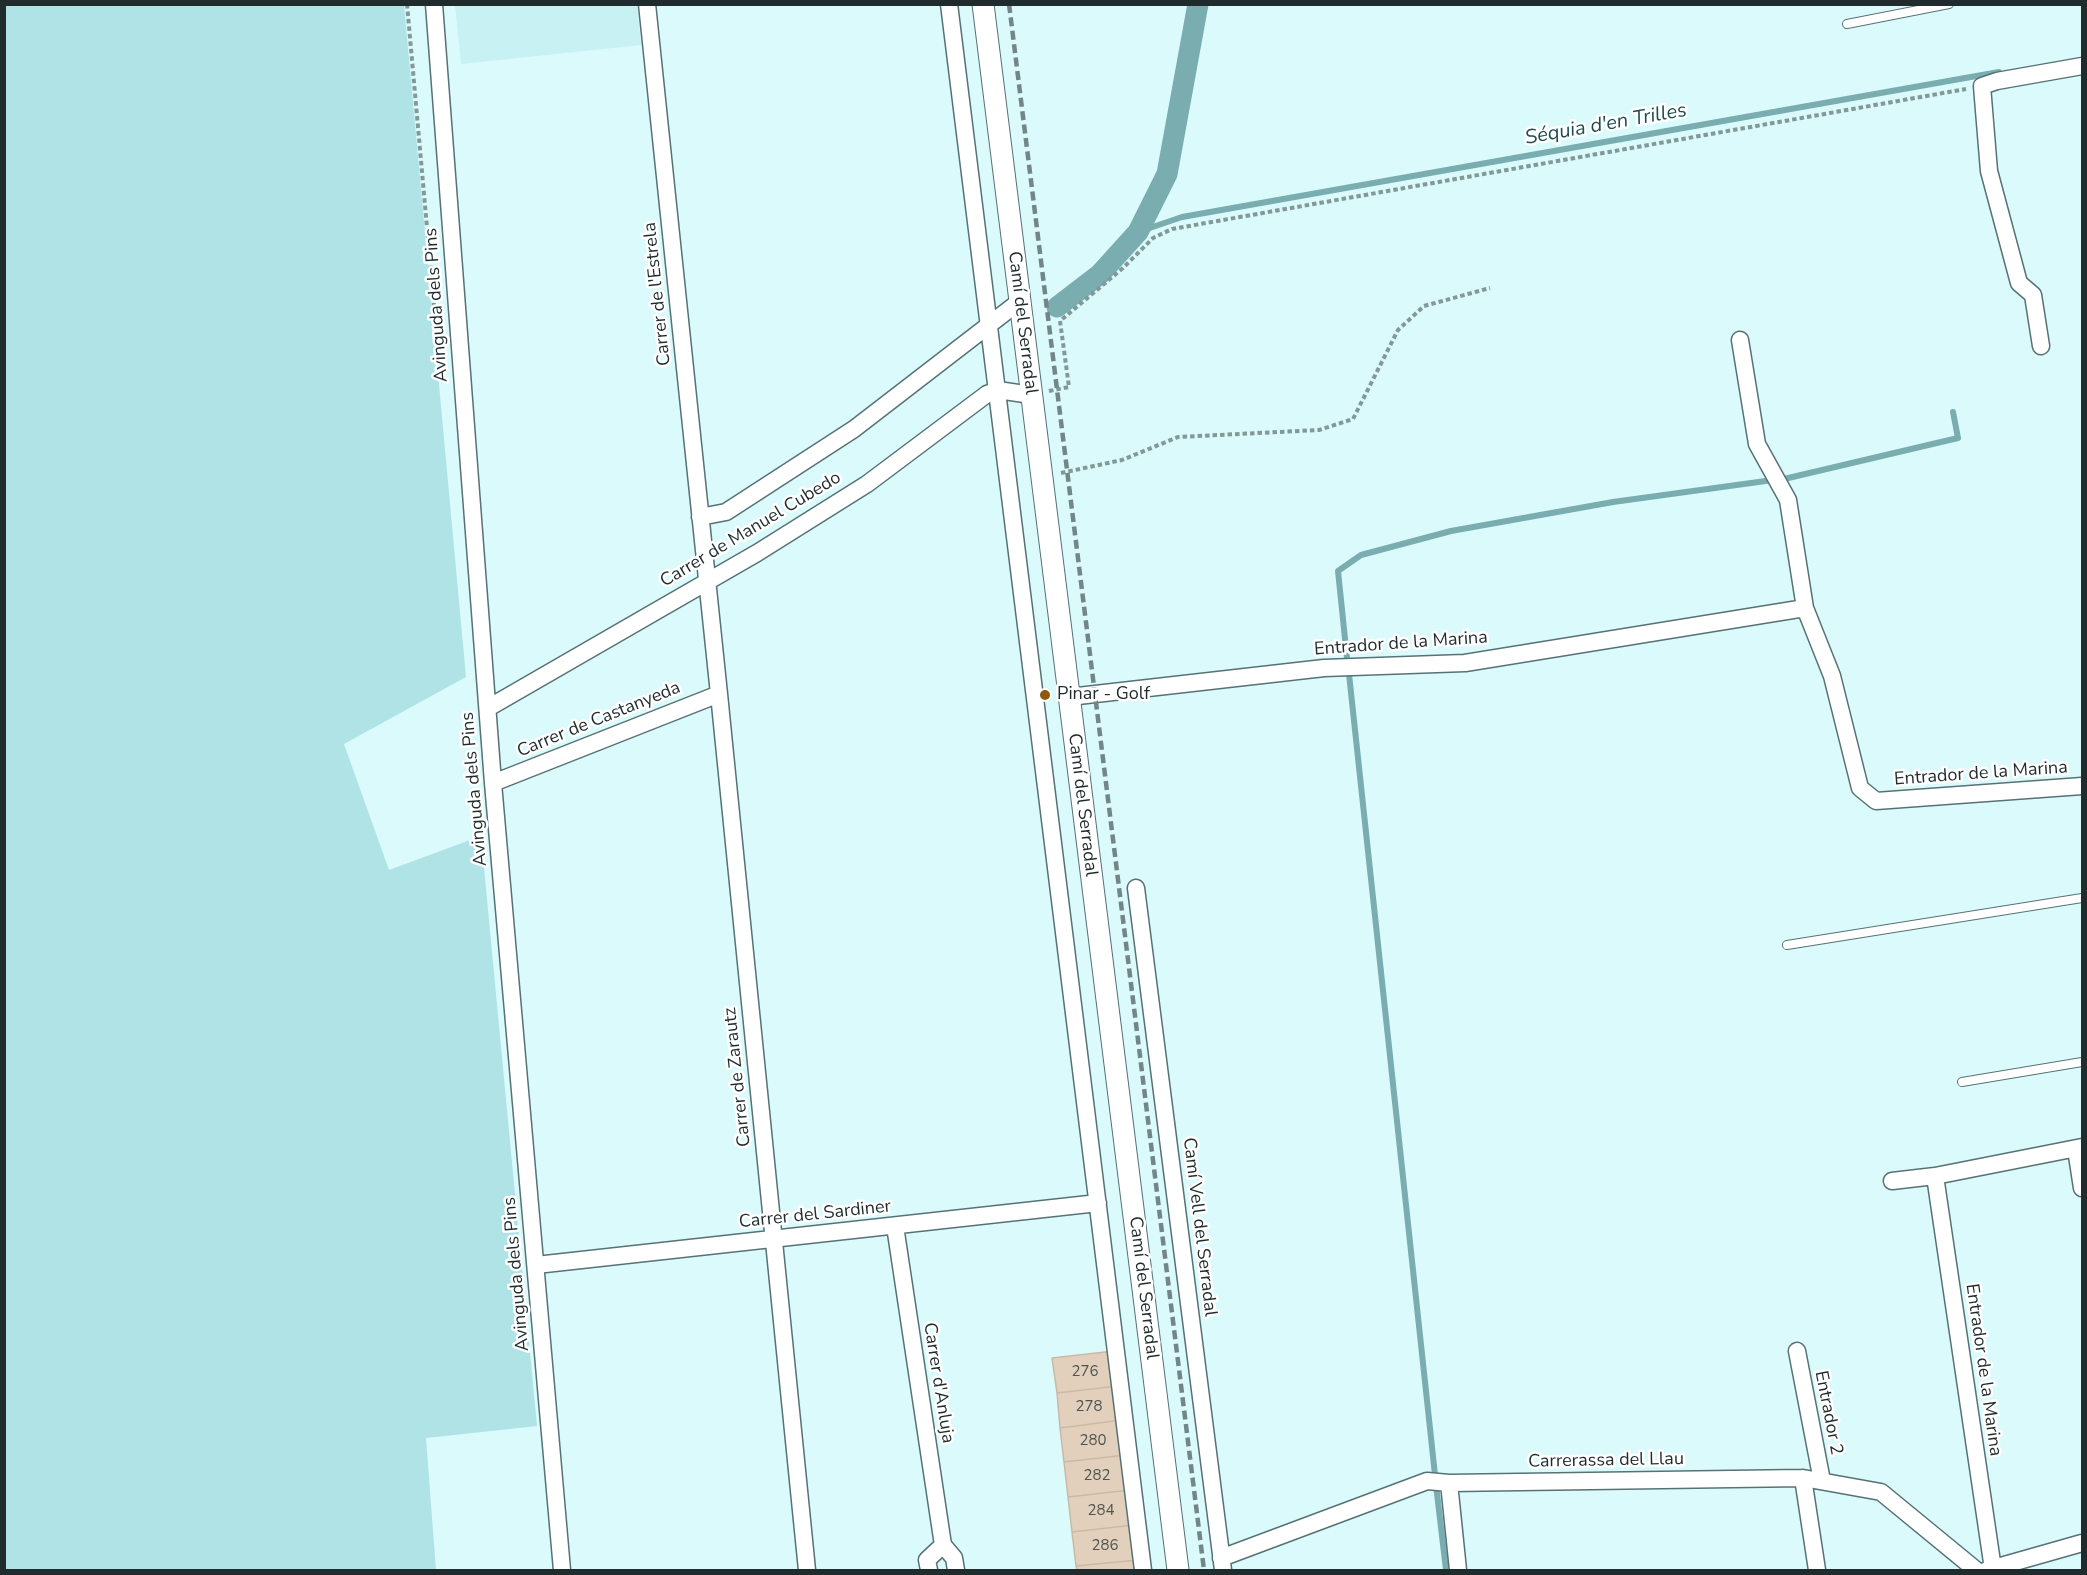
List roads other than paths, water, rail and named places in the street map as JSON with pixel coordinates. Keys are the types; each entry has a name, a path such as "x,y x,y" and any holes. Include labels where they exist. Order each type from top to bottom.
{"street":[{"name":"Avinguda dels Pins","path":"434,4 493,783 562,1570"},
{"name":"Carrer de l'Estrela","path":"647,4 707,580"},
{"name":"Camí del Serradal","path":"949,4 1143,1570"},
{"name":"Camí del Serradal","path":"983,4 1178,1570"},
{"path":"2041,346 2033,295 2019,283 1989,171 1982,86 1997,81 2082,66"},
{"name":"Carrer de Manuel Cubedo","path":"700,517 726,512 854,429 1020,301"},
{"name":"Entrador de la Marina","path":"1740,340 1757,444 1788,500 1805,608 1832,676 1860,788 1876,801 2082,786"},
{"name":"Carrer de Manuel Cubedo","path":"488,708 757,553 867,483 987,394 998,390"},
{"path":"998,390 1031,395"},
{"name":"Carrer de Zarautz","path":"707,580 807,1570"},
{"name":"Entrador de la Marina","path":"1069,697 1324,668 1465,663 1805,608"},
{"name":"Carrer de Castanyeda","path":"493,783 719,694"},
{"name":"Camí Vell del Serradal","path":"1136,888 1222,1564"},
{"path":"1892,1181 1935,1176 2079,1148 2082,1188"},
{"name":"Entrador de la Marina","path":"1935,1176 1990,1570"},
{"name":"Carrer del Sardiner","path":"536,1265 1098,1203"},
{"name":"Carrer d'Anluja","path":"895,1226 943,1545 954,1558 956,1570"},
{"name":"Entrador 2","path":"1797,1351 1822,1481"},
{"path":"1803,1478 1817,1570"},
{"name":"Carrerassa del Llau","path":"1222,1564 1428,1481 1449,1483 1803,1478 1881,1492 1976,1570"},
{"path":"1449,1483 1458,1570"},
{"path":"1990,1570 2082,1543"},
{"path":"928,1570 927,1560 943,1545"}],"lane":[{"path":"1847,24 1949,4"},
{"path":"1787,945 2082,898"},
{"path":"1962,1082 2082,1062"}],"waterway":[{"path":"1057,307 1100,274 1138,232 1167,174 1198,4"},
{"name":"Séquia d'en Trilles","path":"1138,232 1182,217 1999,72"},
{"path":"1784,479 1958,438 1953,412"},
{"path":"1347,658 1338,571 1361,555 1451,531 1613,502 1773,480"},
{"path":"1349,674 1435,1475"},
{"path":"1436,1485 1446,1570"}],"railway":[{"path":"1009,4 1204,1570"}],"place":[{"name":"Pinar - Golf","path":"1045,695"}]}
